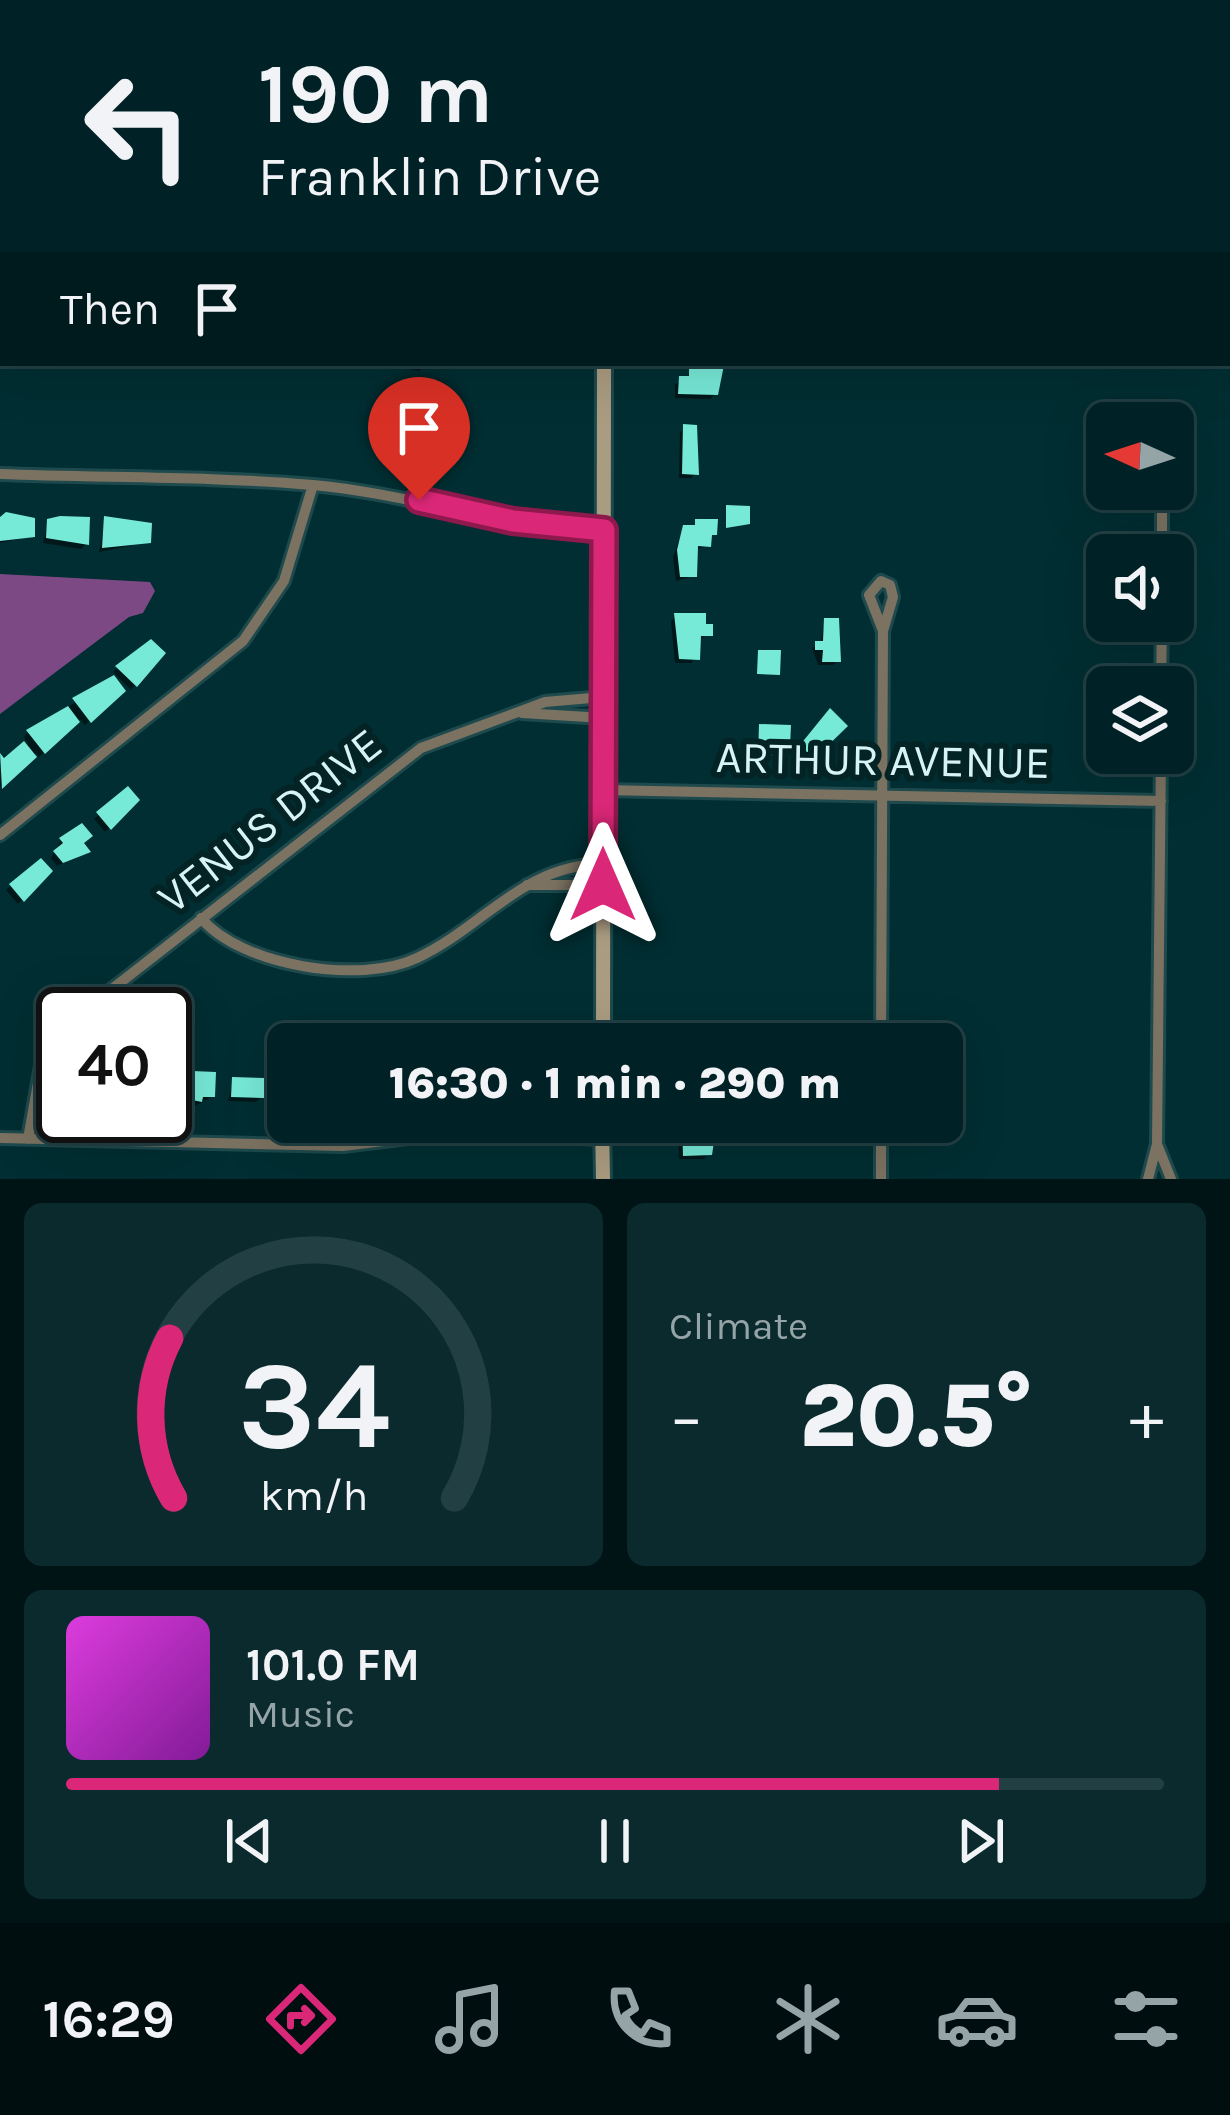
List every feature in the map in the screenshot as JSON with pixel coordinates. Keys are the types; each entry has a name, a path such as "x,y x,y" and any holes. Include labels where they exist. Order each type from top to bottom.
{"street":[{"path":"603,1023 604,366"},
{"path":"0,474 313,485 419,500 513,521 604,530"},
{"path":"0,835 243,641 284,581 313,485"},
{"path":"881,1023 883,632"},
{"name":"VENUS DRIVE","path":"114,987 422,748 545,702 603,697"},
{"name":"VENUS DRIVE","path":"518,712 604,718"},
{"path":"1148,1179 1157,1144 1161,774"},
{"name":"ARTHUR AVENUE","path":"603,790 1161,802"},
{"path":"201,918 225,942 266,960 394,965 437,947 555,868 603,864"},
{"path":"524,885 603,885"},
{"path":"28,1139 36,1094"},
{"path":"0,1138 363,1143"},
{"path":"602,1143 603,1179"},
{"path":"881,1143 881,1179"},
{"path":"1157,1144 1171,1179"}],"shaded area":[{"path":"0,574 150,582 155,591 143,613 129,617 0,714"}],"building":[{"path":"689,366 724,366 718,395 678,394 679,376 689,376"},
{"path":"683,424 697,425 699,475 682,474"},
{"path":"726,505 750,506 750,524 726,528"},
{"path":"6,512 35,518 35,537 0,541 0,517"},
{"path":"104,516 152,523 151,543 102,548"},
{"path":"90,517 89,545 46,538 47,519"},
{"path":"695,519 718,519 717,535 712,535 711,547 698,546 697,577 680,577 677,550 683,525 695,525"},
{"path":"674,613 706,613 706,624 713,624 713,636 701,636 700,660 679,659"},
{"path":"824,618 839,618 841,662 822,662 823,650 815,650 815,641 823,641"},
{"path":"151,639 166,653 137,687 115,666"},
{"path":"758,650 781,650 780,675 757,674"},
{"path":"114,675 126,691 91,723 72,698"},
{"path":"68,706 80,722 45,754 26,730"},
{"path":"830,708 848,726 814,759 800,745"},
{"path":"759,724 791,725 790,747 772,747 772,756 758,755"},
{"path":"24,741 37,757 2,789 0,753 4,758"},
{"path":"128,786 140,800 111,830 96,812"},
{"path":"82,823 93,836 84,843 91,852 63,863 53,851 63,843 59,838"},
{"path":"41,858 53,871 24,902 9,884"},
{"path":"192,1071 216,1072 215,1097 192,1100"},
{"path":"232,1077 265,1078 264,1098 231,1097"},
{"path":"683,1143 714,1143 712,1155 683,1156"}],"waterway":[{"path":"1230,183 1230,188"}],"route":[{"path":"419,500 513,521 604,530 603,885"}]}
